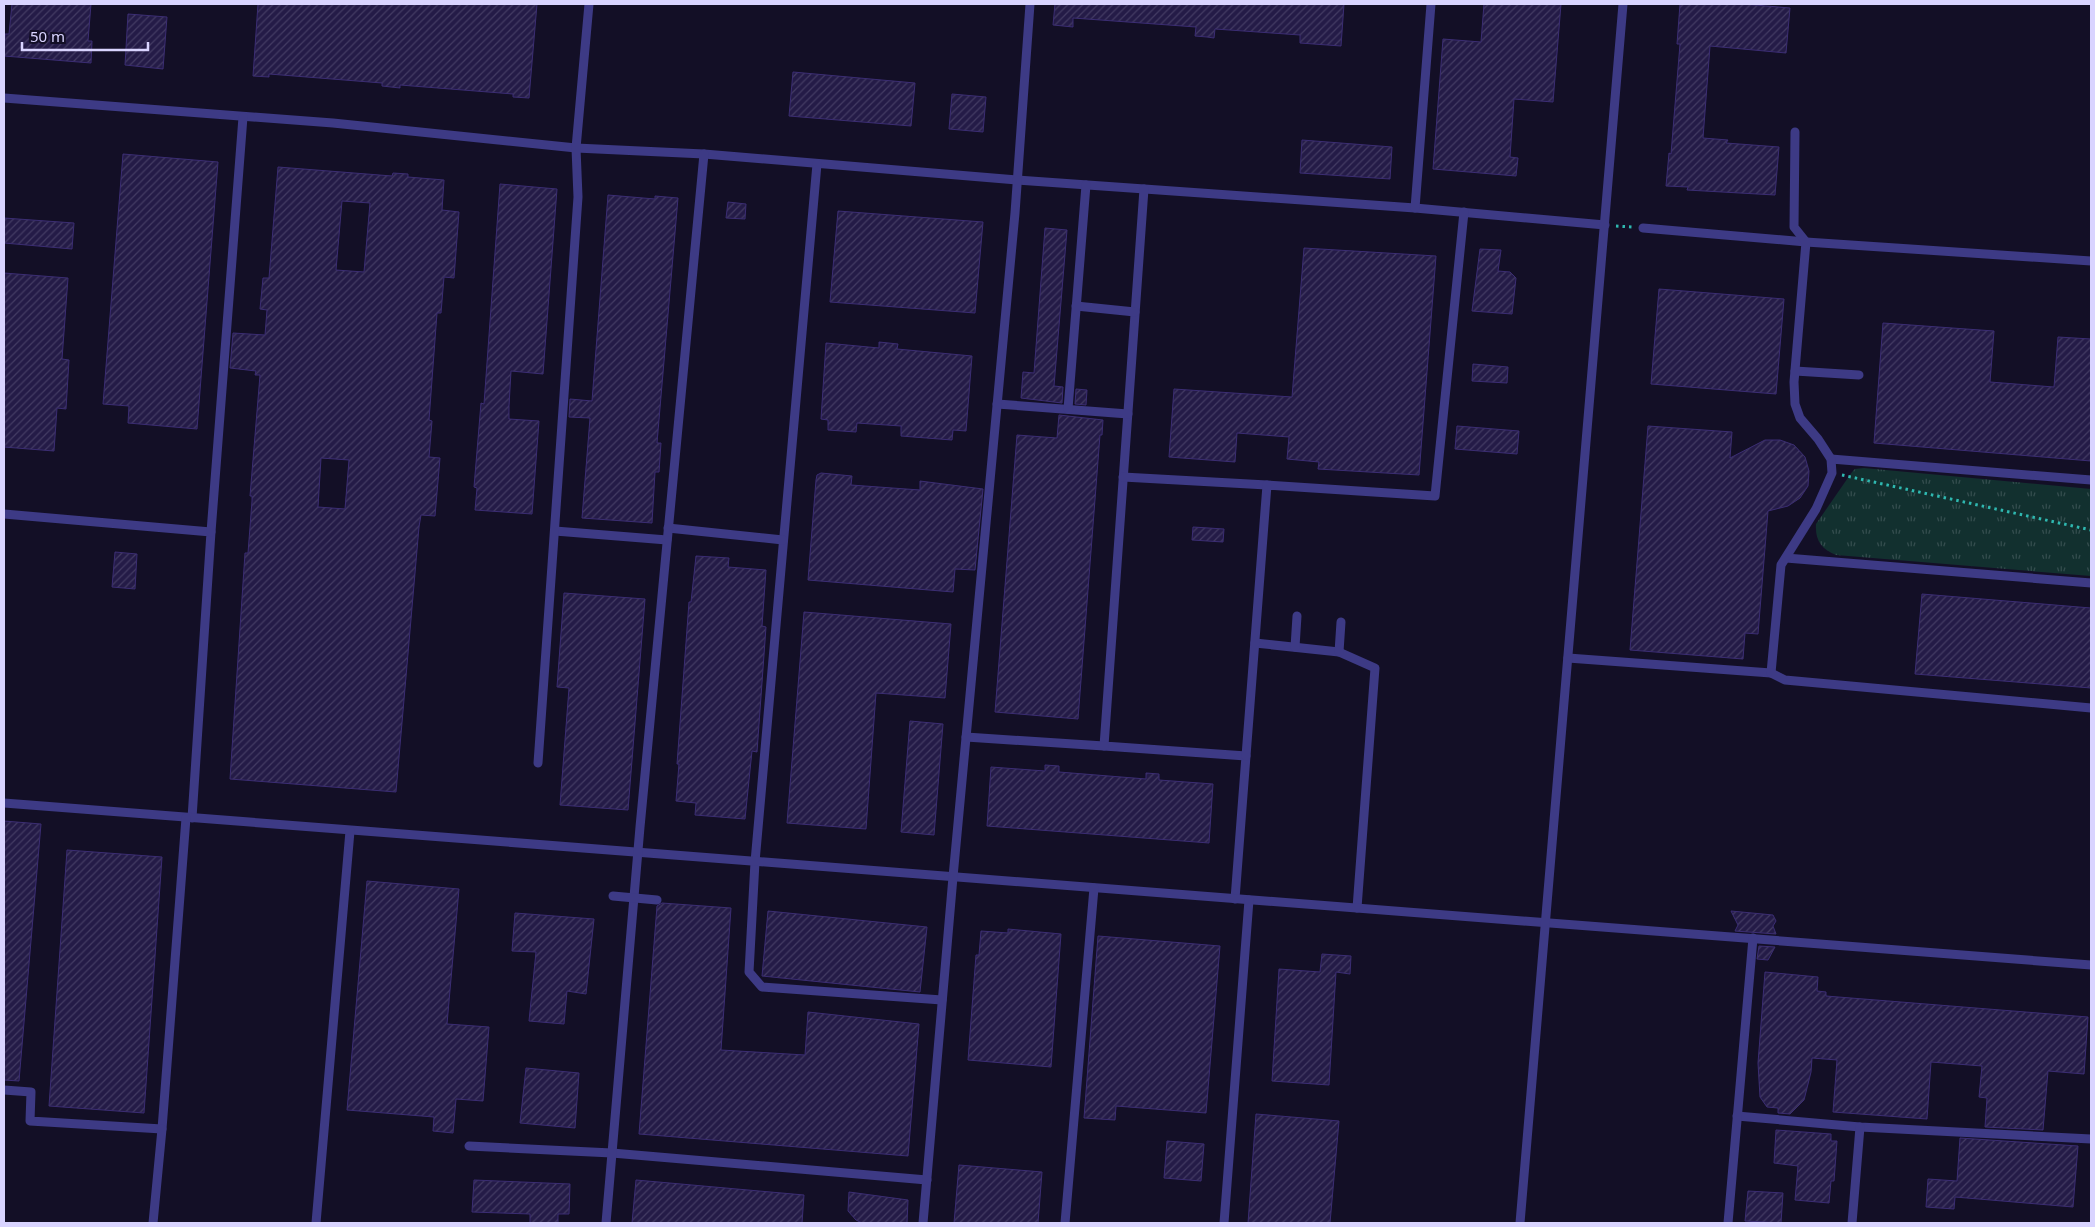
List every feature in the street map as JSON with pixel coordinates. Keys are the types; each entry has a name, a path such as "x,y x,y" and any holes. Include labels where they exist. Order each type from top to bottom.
{"lane":[{"path":"538,763 578,197 576,148 589,4"},
{"path":"923,1223 953,877 1018,180 1030,4"},
{"path":"1415,208 1431,4"},
{"path":"1520,1223 1623,4"},
{"path":"4,98 333,123 576,148 704,154 1018,180 1415,208 1605,225"},
{"path":"153,1223 189,818 243,117"},
{"path":"1771,673 1781,565 1816,509 1832,473 1831,459 1818,439 1800,418 1795,404 1795,371 1806,242 1794,226 1795,132"},
{"path":"606,1223 638,854 704,154"},
{"path":"817,164 755,862 749,972 762,987 942,1000"},
{"path":"1068,410 1086,185"},
{"path":"1104,746 1144,189"},
{"path":"1123,477 1434,496 1464,212"},
{"path":"1643,228 1806,242 2091,261"},
{"path":"1076,306 1135,312"},
{"path":"1795,371 1859,375"},
{"path":"997,404 1128,414"},
{"path":"1831,459 2091,480"},
{"path":"1235,899 1267,485"},
{"path":"4,514 211,532"},
{"path":"668,528 783,540"},
{"path":"555,531 667,540"},
{"path":"1786,558 2091,583"},
{"path":"1295,648 1297,616"},
{"path":"1339,652 1341,622"},
{"path":"1255,643 1339,652 1375,668 1357,908"},
{"path":"1568,658 1771,673 1785,680 2091,708"},
{"path":"966,737 1246,756"},
{"path":"4,803 638,854 2091,965"},
{"path":"316,1223 350,831"},
{"path":"1065,1223 1094,888"},
{"path":"613,896 657,900"},
{"path":"1224,1223 1249,900"},
{"path":"1728,1223 1753,938"},
{"path":"4,1090 31,1092 30,1121 162,1129"},
{"path":"1737,1116 1860,1127 2091,1139"},
{"path":"1852,1223 1860,1127"},
{"path":"469,1146 612,1153 927,1180"}],"path":[{"path":"1605,225 1643,228"},
{"path":"1832,473 2091,530"}],"green space":[{"path":"1864,468 2091,489 2091,576 1836,555 1831,553 1820,543 1816,524 1852,472 1855,469"}],"building":[{"path":"12,4 91,4 88,41 92,41 91,63 4,56 5,34 9,34"},
{"path":"258,4 537,4 529,98 513,97 513,94 400,85 400,88 382,86 382,83 269,74 269,77 253,76"},
{"path":"1055,4 1344,4 1341,46 1300,43 1300,35 1215,29 1214,38 1195,36 1196,27 1073,18 1073,27 1053,25"},
{"path":"1484,4 1561,4 1553,102 1514,99 1510,157 1518,158 1516,176 1433,169 1443,39 1481,42"},
{"path":"1680,4 1743,4 1790,8 1786,53 1710,46 1703,138 1728,140 1726,143 1779,147 1775,195 1687,190 1688,187 1666,186 1669,153 1671,154 1680,44 1677,44"},
{"path":"128,14 167,17 163,69 125,65"},
{"path":"793,72 915,83 911,126 789,116"},
{"path":"952,94 986,97 983,132 949,129"},
{"path":"1302,140 1392,147 1390,179 1300,173"},
{"path":"123,154 218,162 197,429 128,423 129,406 103,404"},
{"path":"278,167 392,176 393,173 408,174 408,177 444,180 442,210 459,212 454,278 444,277 441,313 437,313 429,420 432,421 429,457 440,458 435,516 421,515 419,527 396,792 230,779 245,553 248,553 252,501 252,496 250,496 260,375 255,375 256,371 230,368 233,333 265,335 267,310 260,309 263,278 269,278","holes":["342,201 370,203 364,272 336,270","321,458 349,460 345,509 318,507"]},
{"path":"500,184 557,189 543,374 511,371 509,419 539,421 532,514 475,510 477,488 474,487 481,403 484,404"},
{"path":"608,195 655,199 655,196 678,198 657,443 661,443 659,472 655,472 652,523 582,518 590,418 569,417 570,399 592,401"},
{"path":"728,202 746,204 745,219 726,218"},
{"path":"838,211 983,222 975,313 830,302"},
{"path":"4,218 74,223 72,249 4,243"},
{"path":"1045,228 1067,230 1054,386 1063,387 1062,403 1021,398 1023,372 1034,373"},
{"path":"1304,248 1436,256 1419,475 1318,469 1319,462 1287,459 1289,437 1237,433 1235,462 1169,457 1174,389 1292,397"},
{"path":"1480,249 1501,250 1498,271 1510,272 1516,278 1512,314 1472,311"},
{"path":"4,273 68,278 62,359 69,360 66,409 57,408 54,451 4,447"},
{"path":"1659,289 1784,299 1776,394 1651,384"},
{"path":"1883,323 1994,331 1990,382 2054,387 2058,337 2091,339 2091,461 1874,443"},
{"path":"879,342 898,344 897,349 972,356 966,431 953,430 952,440 901,436 901,426 857,423 856,432 828,430 828,420 821,419 826,343 879,348"},
{"path":"1473,364 1508,367 1507,383 1472,381"},
{"path":"1076,389 1087,390 1086,405 1075,404"},
{"path":"1059,415 1103,420 1102,435 1100,435 1078,719 995,712 1017,435 1057,438"},
{"path":"1457,426 1519,431 1517,454 1455,449"},
{"path":"1648,426 1732,432 1730,458 1765,440 1780,440 1794,445 1805,457 1809,471 1808,486 1800,498 1788,506 1768,511 1758,634 1745,633 1743,659 1630,650"},
{"path":"821,473 852,476 851,485 920,490 920,481 983,489 975,570 955,569 953,592 808,580 816,480 817,475"},
{"path":"1193,527 1224,529 1223,542 1192,540"},
{"path":"115,552 137,554 135,589 112,587"},
{"path":"696,556 729,558 728,567 766,570 762,626 766,627 757,752 752,751 745,819 695,815 696,803 676,801 689,602 691,602"},
{"path":"564,593 645,599 628,810 560,805 569,688 557,687"},
{"path":"1922,594 2091,608 2091,688 1915,674"},
{"path":"804,612 951,624 945,698 876,693 866,829 787,823"},
{"path":"910,721 943,724 934,835 901,832"},
{"path":"1045,765 1059,766 1059,772 1146,779 1146,773 1159,774 1159,780 1213,784 1209,843 987,826 991,767 1045,771"},
{"path":"4,821 41,824 19,1081 4,1080"},
{"path":"67,850 162,857 144,1113 49,1106"},
{"path":"367,881 459,889 447,1024 489,1027 483,1101 456,1099 453,1133 433,1131 434,1117 347,1110"},
{"path":"662,903 731,908 721,1050 805,1055 808,1012 919,1024 908,1156 639,1134 657,906"},
{"path":"768,911 927,927 920,992 762,976"},
{"path":"1731,911 1773,915 1776,921 1773,926 1776,934 1735,931 1738,925"},
{"path":"515,913 594,919 586,994 567,991 564,1024 529,1021 536,952 512,951"},
{"path":"1008,929 1061,934 1051,1067 968,1060 976,955 979,955 981,931 1008,933"},
{"path":"1098,936 1220,946 1206,1113 1116,1106 1115,1120 1084,1118"},
{"path":"1759,946 1775,947 1768,960 1757,959"},
{"path":"1322,954 1351,956 1350,974 1336,972 1329,1085 1272,1081 1279,969 1320,972"},
{"path":"1765,972 1818,977 1817,991 1826,992 1826,996 2088,1017 2084,1074 2048,1071 2043,1130 1985,1127 1987,1098 1979,1097 1982,1066 1931,1062 1927,1119 1833,1112 1837,1060 1812,1058 1811,1072 1804,1100 1790,1114 1778,1113 1778,1108 1767,1107 1760,1097 1758,1063"},
{"path":"526,1068 579,1073 575,1128 520,1123"},
{"path":"1256,1114 1339,1121 1330,1223 1248,1223"},
{"path":"1776,1130 1831,1134 1831,1141 1837,1141 1834,1181 1831,1181 1829,1203 1795,1200 1798,1166 1774,1163"},
{"path":"1960,1138 2078,1146 2073,1207 1955,1197 1954,1209 1926,1207 1928,1179 1957,1181"},
{"path":"1167,1141 1204,1144 1201,1181 1164,1178"},
{"path":"959,1165 1042,1172 1038,1223 954,1223"},
{"path":"474,1180 570,1184 569,1214 558,1214 558,1223 530,1223 530,1214 472,1212"},
{"path":"636,1180 804,1195 802,1223 632,1223"},
{"path":"1748,1191 1783,1193 1781,1223 1745,1221"},
{"path":"849,1192 908,1200 907,1223 862,1223 856,1220 848,1211"}]}
